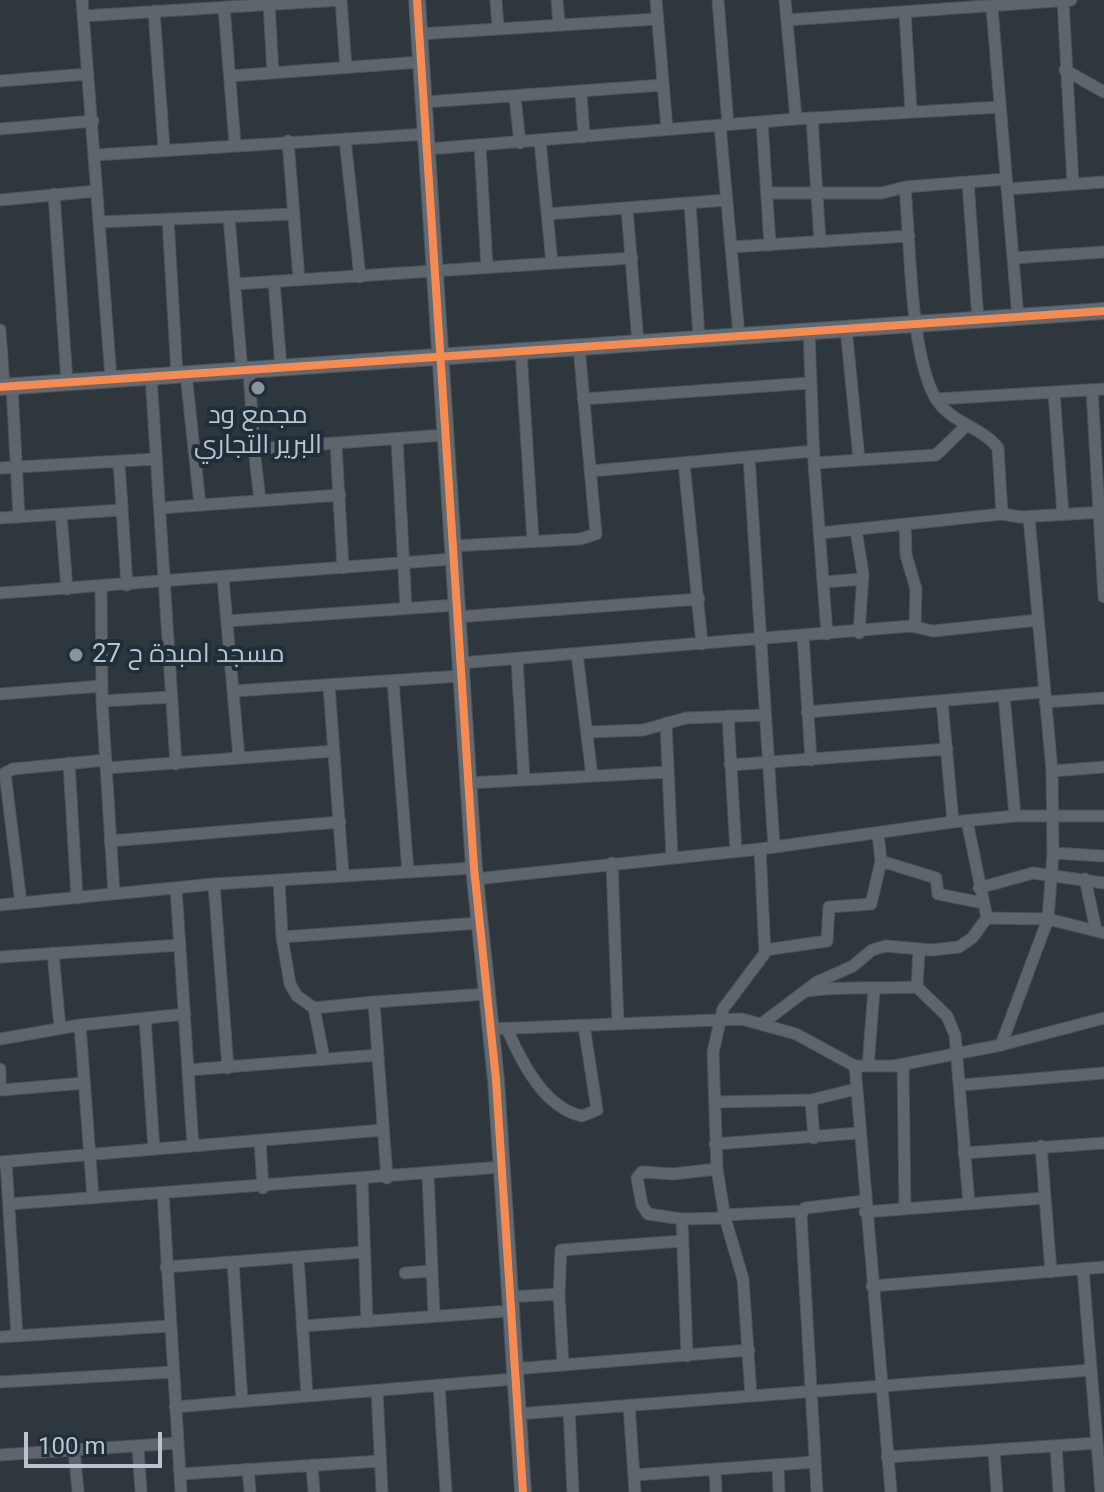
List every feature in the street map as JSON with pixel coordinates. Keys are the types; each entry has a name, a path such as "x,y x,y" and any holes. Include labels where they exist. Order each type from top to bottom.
{"street":[{"path":"82,0 111,378"},
{"path":"83,16 341,0 346,68"},
{"path":"417,0 460,670 486,994 498,1029 527,1075 556,1100 582,1116 597,1110 584,1026"},
{"path":"496,0 498,28"},
{"path":"557,0 559,24"},
{"path":"656,0 667,129"},
{"path":"718,0 726,200 739,336"},
{"path":"785,0 796,119"},
{"path":"1063,0 1073,184"},
{"path":"787,20 905,13 944,5 992,8 1071,0"},
{"path":"273,73 274,2"},
{"path":"224,7 235,144"},
{"path":"992,8 1018,318"},
{"path":"154,11 164,148"},
{"path":"905,13 911,111"},
{"path":"419,34 657,19"},
{"path":"230,76 421,62"},
{"path":"1065,70 1104,92"},
{"path":"0,81 88,74"},
{"path":"425,102 663,85"},
{"path":"581,93 584,137"},
{"path":"515,97 520,143"},
{"path":"95,155 164,148 345,139 480,145 520,143 724,124 1000,107"},
{"path":"812,118 820,241"},
{"path":"0,129 93,121"},
{"path":"762,122 770,245"},
{"path":"345,139 360,277"},
{"path":"288,141 299,279"},
{"path":"540,141 552,263"},
{"path":"480,145 487,267"},
{"path":"767,193 882,193 905,187 968,182 1104,182"},
{"path":"968,182 978,320"},
{"path":"905,187 916,325 937,399 948,414 998,448 1002,514"},
{"path":"0,200 97,191"},
{"path":"54,194 67,382"},
{"path":"548,214 726,200"},
{"path":"690,203 699,338"},
{"path":"627,209 638,343"},
{"path":"99,222 294,214"},
{"path":"229,217 260,500"},
{"path":"168,219 182,374 200,505"},
{"path":"731,247 909,236"},
{"path":"1013,258 1104,254"},
{"path":"235,284 632,258"},
{"path":"274,281 281,367"},
{"path":"5,387 1104,311"},
{"path":"846,328 859,459"},
{"path":"0,330 19,517"},
{"path":"809,331 814,457 827,634"},
{"path":"0,593 223,579 405,563 453,553 533,541 580,539 596,534 579,347"},
{"path":"521,351 533,541"},
{"path":"151,376 176,764"},
{"path":"583,399 810,383"},
{"path":"937,399 1098,389 1104,597"},
{"path":"1054,392 1063,515"},
{"path":"591,471 749,457 859,459 936,455 966,426"},
{"path":"254,449 444,435"},
{"path":"397,439 406,608"},
{"path":"336,445 343,568"},
{"path":"749,457 774,847"},
{"path":"0,468 156,459"},
{"path":"119,462 127,585"},
{"path":"684,463 702,644"},
{"path":"160,508 340,495"},
{"path":"0,518 121,510"},
{"path":"820,533 1002,514 1029,517 1102,512"},
{"path":"61,514 67,589"},
{"path":"1001,1045 1048,919 1053,853 1052,771 1029,517"},
{"path":"905,525 906,555 916,589 915,626"},
{"path":"856,530 863,579 859,633"},
{"path":"223,579 239,758"},
{"path":"824,582 863,579"},
{"path":"101,587 102,701 114,894"},
{"path":"227,621 406,608 456,611 699,599"},
{"path":"233,691 393,681 517,659 915,626 933,631 1038,620"},
{"path":"803,636 811,760"},
{"path":"577,654 592,776"},
{"path":"517,659 524,780"},
{"path":"393,681 408,872"},
{"path":"0,694 102,686"},
{"path":"329,686 343,875"},
{"path":"1004,696 1015,816"},
{"path":"807,712 1004,696 1104,698"},
{"path":"102,701 171,697"},
{"path":"942,701 953,822"},
{"path":"588,732 643,730 666,723 765,715"},
{"path":"728,716 736,852"},
{"path":"666,723 672,858"},
{"path":"730,765 947,749"},
{"path":"21,903 5,819 7,771 69,763 176,764 334,751"},
{"path":"69,763 77,898"},
{"path":"1052,771 1104,767"},
{"path":"468,783 668,772"},
{"path":"0,905 343,875 408,872 475,874 612,863 736,852 1015,816 1104,816"},
{"path":"967,821 987,918"},
{"path":"110,841 340,822"},
{"path":"765,950 798,948 828,940 828,908 871,904 881,861 878,834"},
{"path":"751,1396 743,1279 725,1216 717,1169 713,1052 718,1019 765,950 760,849"},
{"path":"1053,853 1104,856"},
{"path":"881,861 936,878 938,894 983,903"},
{"path":"612,863 618,1024"},
{"path":"979,888 1028,873 1051,873 1104,883"},
{"path":"987,918 1048,919 1100,932 1085,879"},
{"path":"279,880 282,937 290,984 314,1008 324,1059"},
{"path":"214,884 228,1068"},
{"path":"176,888 193,1146"},
{"path":"764,1022 820,980 853,966 878,948 959,947 972,938 987,918"},
{"path":"282,937 479,923"},
{"path":"0,957 180,945"},
{"path":"917,987 919,949"},
{"path":"53,953 60,1028"},
{"path":"803,992 845,986 874,990 917,987 947,1016 959,1053 969,1204"},
{"path":"868,1066 874,990"},
{"path":"314,1008 486,994"},
{"path":"374,1002 387,1178"},
{"path":"0,1039 80,1025 185,1014"},
{"path":"145,1018 154,1149"},
{"path":"498,1029 718,1019 764,1022 796,1034 855,1066 903,1066 1104,1018"},
{"path":"80,1025 93,1198"},
{"path":"498,1029 508,1304 523,1492"},
{"path":"188,1070 378,1055"},
{"path":"855,1066 858,1133 891,1492"},
{"path":"903,1066 905,1209"},
{"path":"0,1069 1,1090 84,1083"},
{"path":"961,1085 1104,1073"},
{"path":"715,1102 811,1100 856,1089"},
{"path":"811,1100 814,1138"},
{"path":"17,1336 9,1204 3,1162 383,1130"},
{"path":"715,1144 858,1133"},
{"path":"260,1141 263,1188"},
{"path":"964,1153 1104,1143"},
{"path":"1041,1146 1051,1272"},
{"path":"9,1204 263,1188 502,1167"},
{"path":"717,1169 639,1175 644,1211 682,1219 865,1207 905,1209 1045,1198"},
{"path":"428,1174 434,1316"},
{"path":"362,1180 367,1321"},
{"path":"163,1193 181,1492"},
{"path":"801,1211 817,1492"},
{"path":"682,1219 687,1356"},
{"path":"563,1365 559,1294 561,1250 682,1241"},
{"path":"166,1267 364,1252"},
{"path":"298,1257 307,1396"},
{"path":"233,1262 242,1401"},
{"path":"872,1286 1104,1267"},
{"path":"1083,1269 1100,1448 1101,1492"},
{"path":"405,1273 431,1271"},
{"path":"303,1326 434,1316 559,1294"},
{"path":"0,1337 170,1326"},
{"path":"175,1407 439,1385 563,1365 749,1350"},
{"path":"517,1414 1091,1370"},
{"path":"0,1382 173,1372"},
{"path":"439,1385 446,1492"},
{"path":"377,1391 382,1492"},
{"path":"629,1405 635,1492"},
{"path":"569,1410 573,1492"},
{"path":"0,1455 178,1443"},
{"path":"138,1446 141,1492"},
{"path":"887,1457 1056,1446 1100,1448"},
{"path":"1056,1446 1059,1492"},
{"path":"74,1450 78,1492"},
{"path":"994,1451 997,1492"},
{"path":"180,1474 380,1461"},
{"path":"634,1475 815,1462"},
{"path":"312,1465 314,1492"},
{"path":"778,1465 779,1492"},
{"path":"248,1469 250,1492"},
{"path":"715,1469 716,1492"}],"cycle path":[{"path":"417,0 474,868 496,1080 523,1492"},
{"path":"0,387 1104,311"}],"place":[{"name":"مجمع ود البرير التجاري","path":"258,388"},
{"name":"مسجد امبدة ح 27","path":"76,655"}]}
